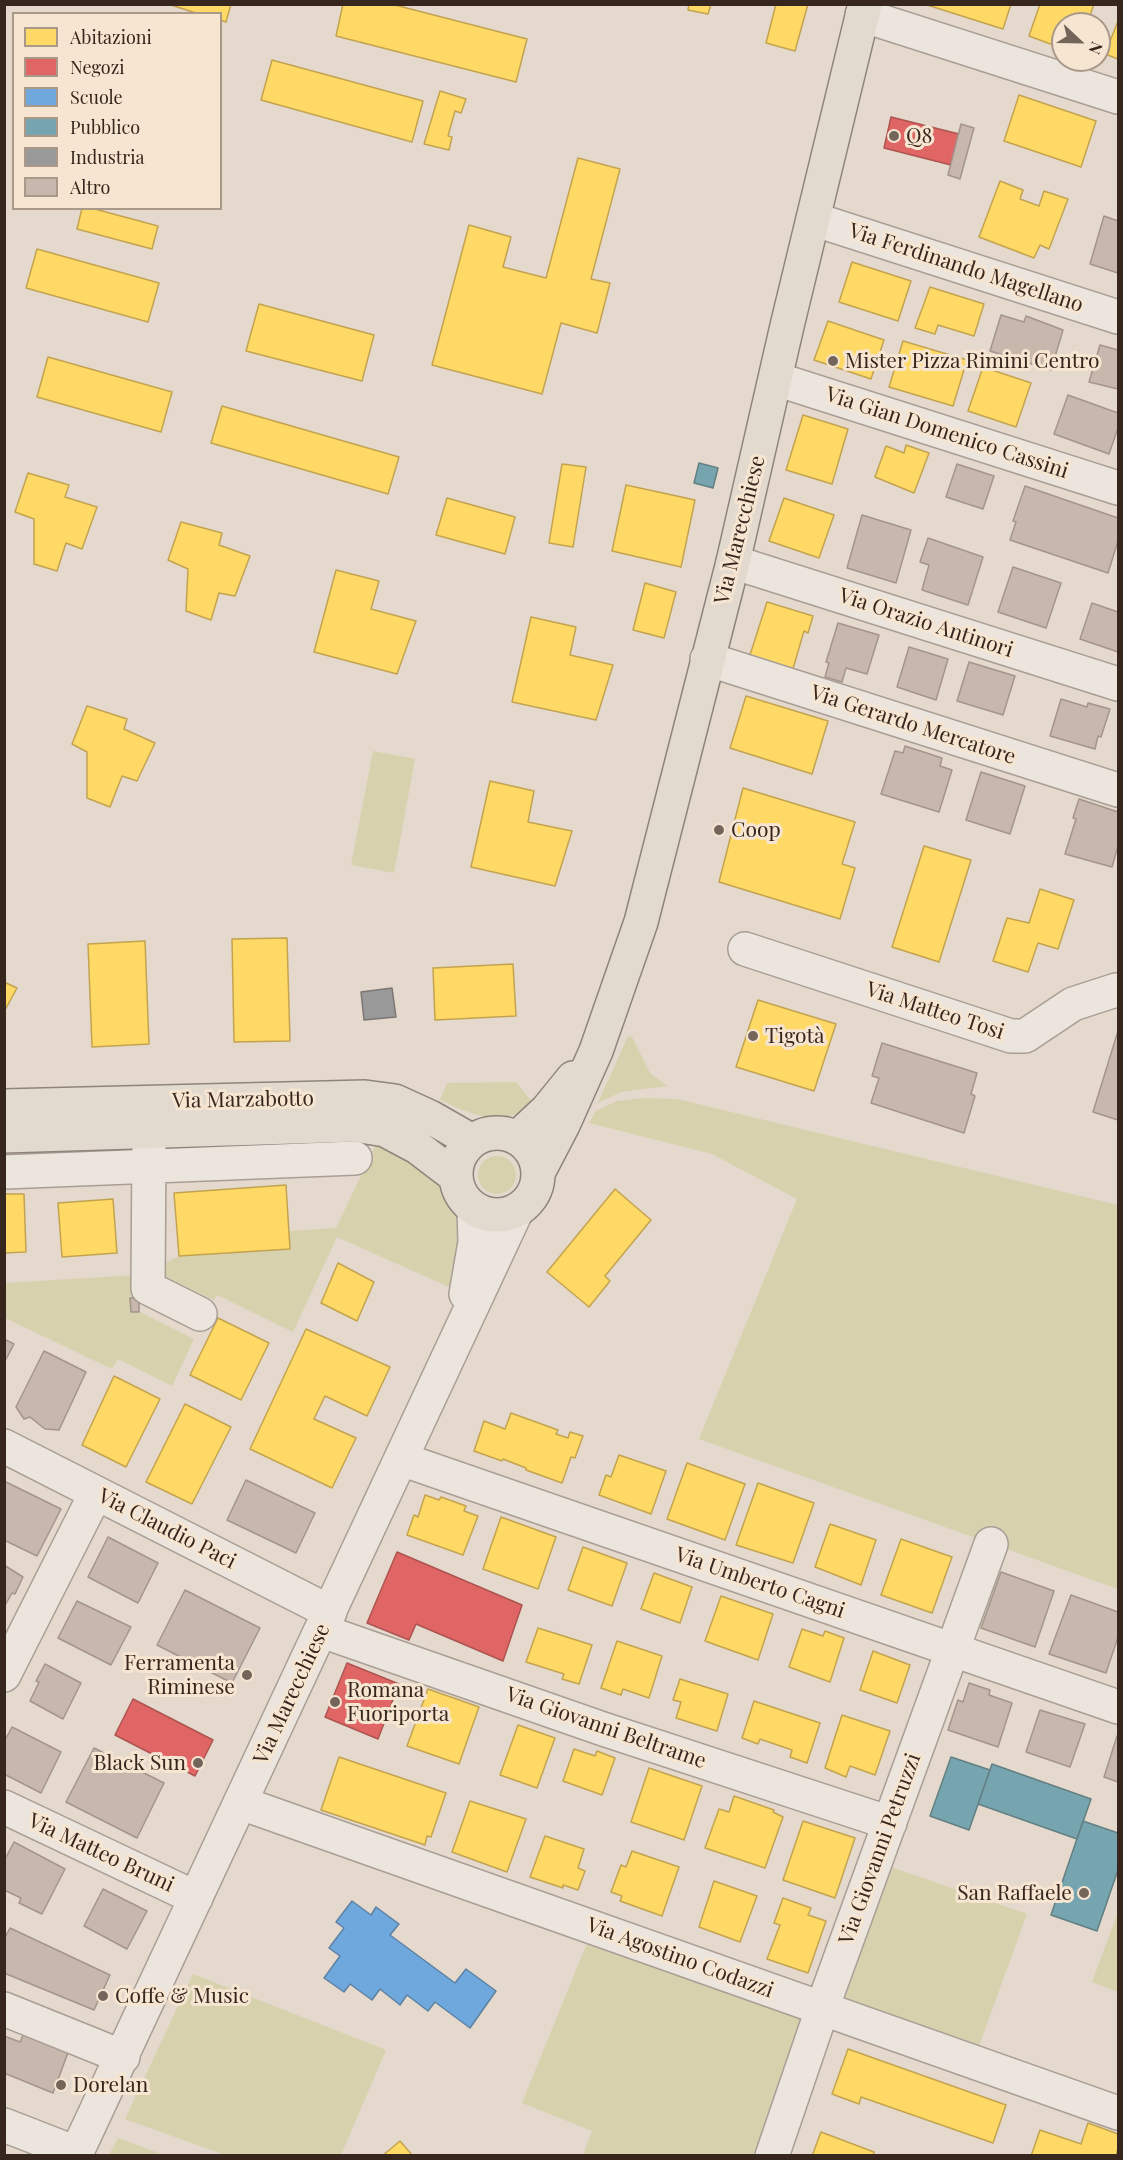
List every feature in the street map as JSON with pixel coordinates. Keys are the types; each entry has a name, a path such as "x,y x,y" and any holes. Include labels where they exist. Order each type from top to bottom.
{"main road":[{"name":"Via Marecchiese","path":"538,1173 563,1125 596,1051 641,922 733,562 864,10"},
{"name":"Via Marecchiese","path":"517,1138 546,1110 596,1051"},
{"name":"Via Marzabotto","path":"4,1106 364,1097 394,1101 430,1116 472,1141"},
{"name":"Via Marzabotto","path":"4,1136 355,1125 385,1130 417,1147 455,1176"},
{"path":"505,1134 517,1138 533,1154 538,1173 537,1184 532,1195 517,1210 498,1216 486,1215 474,1209 461,1196 455,1176 458,1159 463,1149 482,1135 505,1134"}],"street":[{"path":"864,10 1119,97"},
{"name":"Via Ferdinando Magellano","path":"813,219 1119,317"},
{"name":"Via Gian Domenico Cassini","path":"776,379 1119,488"},
{"name":"Via Orazio Antinori","path":"733,562 1119,684"},
{"name":"Via Gerardo Mercatore","path":"707,659 1119,790"},
{"name":"Via Matteo Tosi","path":"745,949 1011,1036 1025,1036 1073,1004 1116,990 1119,992"},
{"name":"Via Marzabotto","path":"149,1131 148,1288 200,1314"},
{"path":"4,1172 355,1158"},
{"name":"Via Marecchiese","path":"460,1330 475,1242 474,1209"},
{"name":"Via Marecchiese","path":"75,2154 123,2057 517,1210"},
{"name":"Via Claudio Paci","path":"4,1446 96,1493 326,1621"},
{"name":"Via Umberto Cagni","path":"401,1459 1119,1707"},
{"path":"4,1675 96,1493"},
{"name":"Via Giovanni Petruzzi","path":"772,2156 822,2008 991,1544"},
{"name":"Via Giovanni Beltrame","path":"326,1621 603,1729 890,1823"},
{"name":"Via Agostino Codazzi","path":"241,1803 1119,2113"},
{"name":"Via Matteo Bruni","path":"4,1807 196,1898"},
{"path":"4,2009 123,2057"},
{"path":"4,2125 75,2154"}],"shaded area":[{"path":"373,751 415,759 394,873 351,865"},
{"path":"628,1036 632,1037 650,1073 667,1086 621,1092 598,1103"},
{"path":"516,1082 534,1104 510,1116 498,1118 476,1115 440,1100 447,1083"},
{"path":"644,1098 677,1099 1118,1205 1118,1589 699,1439 797,1199 712,1154 589,1123 596,1111 617,1101"},
{"path":"376,1144 428,1175 451,1202 458,1219 461,1239 459,1261 449,1287 337,1237 293,1332 217,1295 214,1300 165,1277 162,1272 167,1262 179,1256 290,1249 289,1231 336,1228"},
{"path":"497,1156 510,1162 516,1175 510,1188 497,1194 484,1188 478,1175 484,1162"},
{"path":"138,1275 140,1312 194,1339 172,1386 118,1359 112,1369 5,1318 4,1283"},
{"path":"891,1867 1027,1914 979,2046 844,2001"},
{"path":"1118,1912 1118,1992 1092,1982"},
{"path":"589,1938 809,2019 763,2155 583,2155 592,2131 522,2103"},
{"path":"193,1974 386,2050 341,2155 225,2155 125,2119"},
{"path":"118,2138 164,2155 109,2155"}],"building: Abitazioni":[{"path":"168,4 231,4 226,22 222,21 222,12 193,12"},
{"path":"343,4 391,4 527,39 516,82 336,36"},
{"path":"689,4 711,4 708,14 688,10"},
{"path":"776,4 808,4 795,51 766,43"},
{"path":"924,4 1011,4 1003,29"},
{"path":"1040,4 1094,4 1091,12 1051,12 1051,44 1029,36"},
{"path":"1118,21 1118,59 1111,56 1111,39"},
{"path":"272,60 423,101 412,142 261,100"},
{"path":"440,91 466,99 461,113 455,111 448,136 452,137 449,150 424,144"},
{"path":"1019,95 1096,121 1081,167 1004,141"},
{"path":"578,158 620,169 591,279 610,283 597,333 561,323 542,394 432,365 469,225 511,237 503,267 546,278"},
{"path":"1000,181 1023,190 1020,199 1039,206 1044,191 1068,199 1049,249 1040,245 1034,258 979,237"},
{"path":"82,210 98,210 158,226 152,249 77,229"},
{"path":"37,249 159,283 148,322 26,288"},
{"path":"852,262 911,281 898,321 839,302"},
{"path":"930,287 984,304 974,336 938,325 935,334 915,328"},
{"path":"259,304 374,335 362,381 246,351"},
{"path":"828,321 884,340 871,379 814,360"},
{"path":"903,341 967,360 953,406 889,387"},
{"path":"48,357 172,392 161,432 37,397"},
{"path":"983,367 1031,383 1016,427 968,411"},
{"path":"222,406 399,457 388,494 211,443"},
{"path":"803,415 848,429 832,484 786,470"},
{"path":"906,445 929,453 914,493 875,477 886,446 904,453"},
{"path":"562,464 586,467 573,547 549,543"},
{"path":"28,473 69,485 65,497 97,507 82,549 66,543 57,571 34,564 34,519 15,512"},
{"path":"626,485 695,500 681,567 612,551"},
{"path":"447,498 515,517 505,554 436,535"},
{"path":"784,498 834,515 819,558 769,541"},
{"path":"181,522 222,533 219,545 250,556 235,596 219,593 211,620 186,611 188,569 168,560"},
{"path":"336,570 379,581 371,609 416,621 397,674 314,652"},
{"path":"645,583 676,592 664,638 633,630"},
{"path":"767,602 813,616 808,633 804,631 792,672 749,658"},
{"path":"531,617 576,627 570,655 613,665 596,720 512,702"},
{"path":"746,696 828,721 812,774 730,748"},
{"path":"87,706 127,719 124,729 155,743 137,781 122,776 110,807 87,798 87,752 72,744"},
{"path":"490,781 534,791 528,822 572,831 555,886 471,867"},
{"path":"743,788 855,822 842,864 855,868 840,919 719,882"},
{"path":"924,846 971,860 939,962 892,947"},
{"path":"1040,889 1074,900 1058,949 1038,943 1028,972 993,961 1007,918 1029,923"},
{"path":"287,938 290,1041 234,1042 232,939"},
{"path":"145,941 149,1044 92,1047 88,944"},
{"path":"513,964 516,1016 435,1020 433,968"},
{"path":"4,982 17,988 4,1012"},
{"path":"758,1000 836,1024 814,1091 736,1067"},
{"path":"286,1185 290,1249 179,1256 174,1193"},
{"path":"615,1189 651,1220 605,1276 610,1281 589,1307 547,1272"},
{"path":"4,1194 24,1194 26,1252 4,1253"},
{"path":"113,1199 117,1253 62,1257 58,1203"},
{"path":"338,1263 374,1282 357,1321 321,1303"},
{"path":"218,1318 269,1343 241,1400 190,1375"},
{"path":"306,1329 390,1367 367,1416 325,1396 314,1419 356,1438 332,1488 250,1449"},
{"path":"114,1376 160,1399 126,1467 82,1445"},
{"path":"185,1404 231,1427 192,1504 146,1482"},
{"path":"511,1413 558,1430 556,1434 568,1438 570,1432 583,1436 575,1458 571,1457 562,1483 503,1459 502,1461 474,1451 484,1421 505,1429"},
{"path":"619,1455 666,1471 651,1514 599,1495 606,1475 611,1477"},
{"path":"687,1463 745,1484 725,1540 667,1519"},
{"path":"758,1483 814,1503 793,1563 736,1545"},
{"path":"425,1495 439,1500 441,1497 466,1506 464,1511 478,1516 463,1555 407,1535 414,1515 418,1517"},
{"path":"501,1517 556,1537 538,1589 483,1569"},
{"path":"830,1524 876,1540 861,1585 815,1567"},
{"path":"901,1539 952,1557 932,1613 881,1595"},
{"path":"583,1547 627,1563 612,1606 568,1590"},
{"path":"654,1573 692,1587 680,1623 641,1609"},
{"path":"721,1596 773,1614 758,1660 705,1641"},
{"path":"538,1628 592,1645 579,1684 562,1679 564,1674 526,1662"},
{"path":"802,1629 823,1636 825,1631 844,1638 830,1682 789,1667"},
{"path":"617,1641 662,1656 649,1698 623,1689 621,1695 601,1688"},
{"path":"873,1651 910,1665 897,1703 860,1690"},
{"path":"680,1679 728,1694 717,1731 676,1718 681,1702 673,1700"},
{"path":"428,1689 479,1707 459,1764 407,1746"},
{"path":"754,1701 820,1723 807,1763 790,1757 792,1750 760,1739 758,1744 742,1738"},
{"path":"842,1715 890,1731 875,1775 850,1766 846,1777 825,1768"},
{"path":"518,1725 555,1738 537,1788 500,1775"},
{"path":"574,1749 595,1756 597,1751 615,1758 602,1795 563,1781"},
{"path":"339,1757 446,1793 431,1837 427,1836 425,1845 321,1810"},
{"path":"649,1768 702,1786 684,1840 631,1822"},
{"path":"734,1796 774,1810 773,1812 783,1817 765,1868 705,1848 719,1809 729,1812"},
{"path":"470,1801 526,1819 507,1872 452,1852"},
{"path":"803,1821 855,1838 835,1898 783,1880"},
{"path":"545,1836 584,1849 578,1868 585,1871 578,1890 563,1885 563,1888 530,1877"},
{"path":"632,1851 679,1867 662,1916 620,1901 622,1896 611,1892 621,1865 626,1867"},
{"path":"714,1881 757,1896 740,1942 699,1927"},
{"path":"783,1898 811,1908 808,1915 826,1921 808,1973 767,1959 780,1925 774,1923"},
{"path":"848,2049 1006,2105 993,2143 861,2097 859,2104 832,2094"},
{"path":"1088,2123 1118,2134 1116,2156 1031,2156 1040,2130 1081,2144"},
{"path":"821,2132 874,2152 873,2156 812,2156"},
{"path":"400,2141 413,2156 382,2156"}],"building: Negozi":[{"path":"891,117 959,134 951,165 884,148"},
{"path":"397,1552 522,1605 503,1661 416,1624 409,1640 367,1623"},
{"path":"347,1663 399,1684 378,1739 325,1717"},
{"path":"133,1699 213,1740 195,1776 115,1735"}],"building: Scuole":[{"path":"352,1901 371,1915 376,1907 399,1924 390,1935 455,1983 466,1969 496,1991 470,2028 435,2002 428,2011 407,1995 400,2005 380,1989 372,2000 350,1984 344,1992 324,1978 340,1956 329,1948 344,1928 336,1922"}],"building: Pubblico":[{"path":"699,463 718,468 713,488 694,483"},
{"path":"951,1757 990,1770 969,1830 930,1816"},
{"path":"992,1764 1091,1799 1077,1839 978,1804"},
{"name":"San Raffaele","path":"1083,1821 1118,1833 1118,1870 1097,1931 1051,1915"}],"building: Industria":[{"path":"392,988 396,1017 364,1020 361,992"}],"building: Altro":[{"path":"961,124 974,128 960,179 948,175"},
{"path":"1104,216 1118,221 1118,273 1090,264"},
{"path":"1001,315 1024,322 1026,316 1063,330 1051,370 990,351"},
{"path":"1100,345 1118,350 1118,389 1089,382"},
{"path":"1068,395 1118,413 1118,428 1109,454 1054,434"},
{"path":"957,464 994,476 983,509 946,497"},
{"path":"1025,486 1118,518 1118,541 1108,573 1010,540 1016,522 1013,521"},
{"path":"862,515 911,530 896,583 847,568"},
{"path":"928,538 983,557 968,605 922,590 929,565 920,562"},
{"path":"1013,567 1061,583 1046,628 998,612"},
{"path":"1092,603 1118,612 1118,652 1080,639"},
{"path":"838,623 879,635 867,674 846,668 842,682 825,677 829,663 826,662"},
{"path":"909,647 948,659 936,700 897,687"},
{"path":"969,662 1015,676 1003,715 957,701"},
{"path":"1061,699 1087,707 1088,703 1110,709 1095,749 1050,736"},
{"path":"905,746 942,758 940,766 952,770 939,812 881,794 895,751 903,753"},
{"path":"981,772 1025,786 1010,834 966,820"},
{"path":"1079,799 1118,812 1118,846 1112,867 1065,854 1076,819 1073,818"},
{"path":"1118,1031 1118,1120 1093,1112"},
{"path":"882,1043 977,1073 971,1094 975,1096 964,1133 871,1103 879,1078 872,1076"},
{"path":"130,1298 139,1298 139,1312 131,1312"},
{"path":"4,1339 14,1344 4,1363"},
{"path":"44,1351 86,1372 59,1430 45,1429 30,1417 24,1419 16,1407"},
{"path":"246,1480 315,1513 296,1553 227,1520"},
{"path":"4,1481 61,1509 37,1556 4,1540"},
{"path":"108,1537 158,1563 138,1603 88,1577"},
{"path":"4,1565 23,1577 15,1594 12,1593 4,1607"},
{"path":"1001,1572 1054,1591 1035,1647 981,1628"},
{"path":"185,1590 260,1628 232,1683 157,1645"},
{"path":"1071,1595 1118,1612 1118,1637 1106,1673 1049,1654"},
{"path":"77,1601 131,1627 111,1665 58,1638"},
{"path":"45,1664 81,1683 63,1719 30,1701 39,1682 36,1681"},
{"path":"969,1683 990,1690 989,1695 1012,1703 998,1747 948,1730 958,1700 963,1702"},
{"path":"1040,1710 1085,1724 1070,1767 1026,1752"},
{"path":"12,1727 61,1752 41,1793 4,1774 4,1742"},
{"path":"1118,1737 1118,1782 1104,1777"},
{"path":"94,1748 164,1783 137,1838 66,1802"},
{"path":"14,1842 65,1869 42,1914 19,1903 21,1898 4,1890 4,1861"},
{"path":"103,1889 147,1911 127,1949 84,1926"},
{"path":"10,1928 110,1975 94,2010 4,1973 4,1939"},
{"path":"24,2033 69,2050 53,2093 4,2073 4,2036 20,2042"}],"place":[{"name":"Q8","path":"894,136"},
{"name":"Mister Pizza Rimini Centro","path":"833,361"},
{"name":"Coop","path":"719,830"},
{"name":"Tigotà","path":"753,1036"},
{"name":"Ferramenta Riminese","path":"247,1675"},
{"name":"Romana Fuoriporta","path":"335,1702"},
{"name":"Black Sun","path":"198,1763"},
{"name":"San Raffaele","path":"1084,1893"},
{"name":"Coffe & Music","path":"103,1996"},
{"name":"Dorelan","path":"61,2085"}]}
